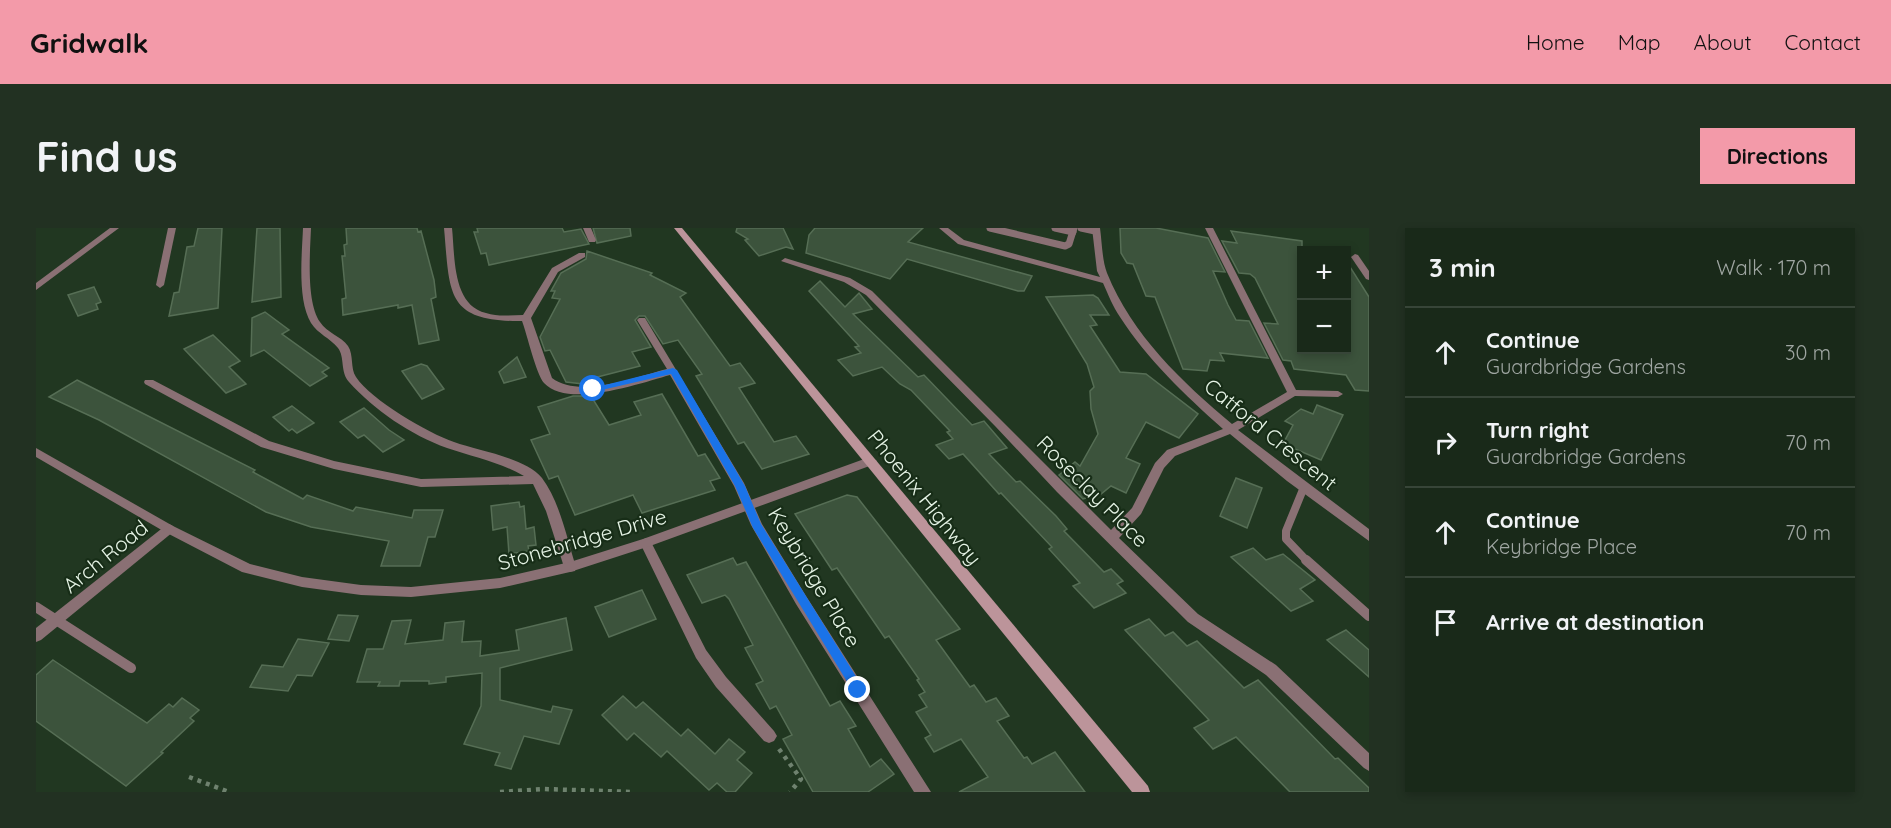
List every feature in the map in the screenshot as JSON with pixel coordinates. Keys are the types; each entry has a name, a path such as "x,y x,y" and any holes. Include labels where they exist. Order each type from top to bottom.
{"main road":[{"name":"Phoenix Highway","path":"678,228 1142,792"}],"street":[{"path":"36,287 116,228"},
{"path":"160,285 172,228"},
{"path":"307,228 309,298 314,319 326,334 344,348 346,371 357,385 423,432 470,453 518,467 537,480 570,567"},
{"path":"448,228 456,295 462,305 475,315 503,320 526,318"},
{"path":"586,228 592,240"},
{"path":"943,228 961,242 1104,281"},
{"path":"1209,228 1293,393"},
{"name":"Catford Crescent","path":"1096,230 1104,281 1119,308 1180,384 1230,430 1369,536"},
{"path":"582,255 555,270 526,318 547,380 552,387 563,391 593,389 673,370"},
{"path":"1355,256 1369,277"},
{"name":"Roseclay Place","path":"785,261 847,280 869,293 1193,618 1271,670 1369,763"},
{"name":"Keybridge Place","path":"642,320 673,370 749,505 757,525 801,600 923,792"},
{"path":"149,382 265,444 334,465 421,483 537,480"},
{"path":"1112,538 1137,511 1159,466 1171,453 1230,430 1293,393 1338,394"},
{"name":"Stonebridge Drive","path":"36,452 169,529 247,568 302,582 361,590 411,592 474,587 520,580 570,567 646,543 871,461"},
{"name":"Arch Road","path":"36,636 169,529"},
{"path":"646,543 701,654 721,682 769,736"}],"lane":[{"path":"990,228 1061,246 1069,244 1073,230 1055,228"},
{"path":"1081,228 1096,230"},
{"path":"1304,487 1286,531 1286,539 1309,564 1369,616"},
{"path":"36,607 131,668"}],"path":[{"path":"769,736 801,779 790,792"},
{"path":"189,777 229,792"},
{"path":"500,792 544,789 633,792"}],"building":[{"path":"198,228 222,228 218,308 169,316 174,293 179,292 187,247 194,246"},
{"path":"257,228 280,228 281,297 252,302"},
{"path":"346,228 417,228 418,232 421,231 434,280 436,297 431,299 439,340 419,344 412,305 398,308 398,305 343,315 342,299 346,298 342,256 345,256 344,245 347,244"},
{"path":"477,228 562,228 564,232 581,229 589,244 489,265 486,253 481,254 474,232 478,232"},
{"path":"593,228 630,228 631,236 597,243"},
{"path":"737,228 783,228 793,249 786,247 759,256 745,240 748,239 736,232"},
{"path":"815,228 923,228 908,242 1032,276 1024,291 1018,291 907,259 890,279 806,253 809,235"},
{"path":"1120,228 1156,228 1208,238 1225,272 1213,271 1228,305 1236,320 1249,321 1268,358 1220,353 1224,361 1210,360 1207,371 1183,369 1155,297 1146,296 1133,264 1127,263 1121,253"},
{"path":"1231,231 1302,241 1302,246 1297,246 1297,354 1351,354 1351,268 1369,297 1369,391 1355,390 1346,375 1294,369 1291,361 1283,360 1264,323 1278,324 1255,278 1250,274 1239,273 1222,241 1237,243"},
{"path":"587,251 652,273 650,275 686,293 680,297 730,366 740,363 755,383 739,388 774,442 796,436 809,454 762,469 744,442 738,444 696,376 702,374 678,340 663,344 645,316 639,316 635,320 651,347 632,352 640,366 582,381 584,384 566,382 550,350 545,351 540,337 560,299 552,298 555,291 551,291 561,273 586,259"},
{"path":"820,281 845,307 859,293 872,309 853,314 918,377 924,375 972,425 984,421 1007,448 989,454 1016,482 1020,481 1056,516 1067,529 1064,531 1104,572 1111,569 1123,581 1117,584 1126,593 1094,608 1073,586 1080,583 1049,549 1052,547 1001,493 999,494 963,454 949,459 936,445 953,439 947,432 950,431 911,390 900,384 882,367 853,376 838,360 861,353 855,347 859,346 809,291"},
{"path":"94,287 101,302 96,304 98,309 78,316 68,295"},
{"path":"1093,295 1098,298 1109,315 1090,315 1097,325 1090,326 1120,372 1146,374 1198,414 1179,438 1146,422 1126,458 1140,464 1126,493 1111,486 1101,494 1083,499 1059,475 1075,462 1080,466 1098,434 1091,409 1090,391 1094,387 1087,364 1046,297"},
{"path":"265,312 289,330 282,334 329,368 322,372 327,376 310,386 264,350 251,356 252,318"},
{"path":"213,335 240,361 229,367 246,384 226,393 184,349"},
{"path":"517,357 526,377 504,383 499,372"},
{"path":"421,364 427,366 444,389 422,399 402,371"},
{"path":"77,380 255,470 253,472 303,499 307,495 353,511 356,507 412,518 414,510 443,510 435,537 428,537 420,566 381,566 389,541 311,527 266,512 99,420 49,397"},
{"path":"662,394 698,456 705,454 720,478 710,481 715,490 642,513 633,495 575,515 558,476 549,479 531,440 550,434 538,407 573,396 591,396 609,425 641,415 634,402"},
{"path":"1317,405 1343,415 1321,460 1283,444 1293,425 1285,421 1301,409 1313,414"},
{"path":"292,406 314,423 297,433 292,429 289,431 273,417"},
{"path":"364,408 404,440 383,452 364,435 358,438 340,422"},
{"path":"1236,478 1262,488 1247,528 1220,516"},
{"path":"847,495 857,497 960,629 936,640 970,687 974,685 986,702 996,698 1009,716 997,721 1024,758 1027,757 1032,764 1055,752 1085,792 959,792 988,777 961,739 934,752 925,738 931,735 916,712 927,707 919,695 925,692 917,680 919,679 889,636 885,638 837,568 832,570 795,514"},
{"path":"519,502 520,507 524,506 526,529 534,527 536,545 528,546 529,551 509,554 507,527 493,530 491,506"},
{"path":"1253,548 1266,560 1283,554 1315,580 1300,589 1313,601 1291,611 1231,557"},
{"path":"733,558 737,565 746,562 830,706 840,701 856,726 848,729 870,767 881,759 894,774 868,792 813,792 783,739 792,735 776,706 770,709 756,684 763,681 745,648 753,645 729,599 725,595 702,603 687,575"},
{"path":"642,590 656,619 609,637 595,607"},
{"path":"338,615 358,616 349,641 328,639"},
{"path":"566,618 572,650 500,668 500,700 551,712 553,706 572,710 559,744 524,736 511,769 495,765 500,753 464,744 481,706 482,673 446,677 446,682 429,684 429,681 400,681 399,686 378,686 380,682 357,682 367,649 383,649 392,621 411,620 405,644 443,640 445,623 464,621 462,642 481,641 480,656 519,650 516,630"},
{"path":"1149,619 1165,636 1173,632 1187,646 1197,641 1244,688 1258,680 1335,759 1338,758 1369,788 1369,792 1290,792 1236,737 1213,749 1194,728 1209,720 1125,630"},
{"path":"1346,630 1369,650 1369,677 1327,640"},
{"path":"298,639 329,643 312,676 297,675 288,691 250,687 262,665 283,667"},
{"path":"53,660 147,723 169,704 173,707 182,698 199,710 190,718 194,721 126,786 36,721 36,675"},
{"path":"623,696 636,708 643,702 681,736 688,729 715,754 729,739 745,752 737,760 752,773 735,792 727,792 717,783 709,790 667,751 661,757 634,733 627,740 602,715"}],"route":[{"path":"593,389 673,370 740,486 757,525 858,690"}]}
